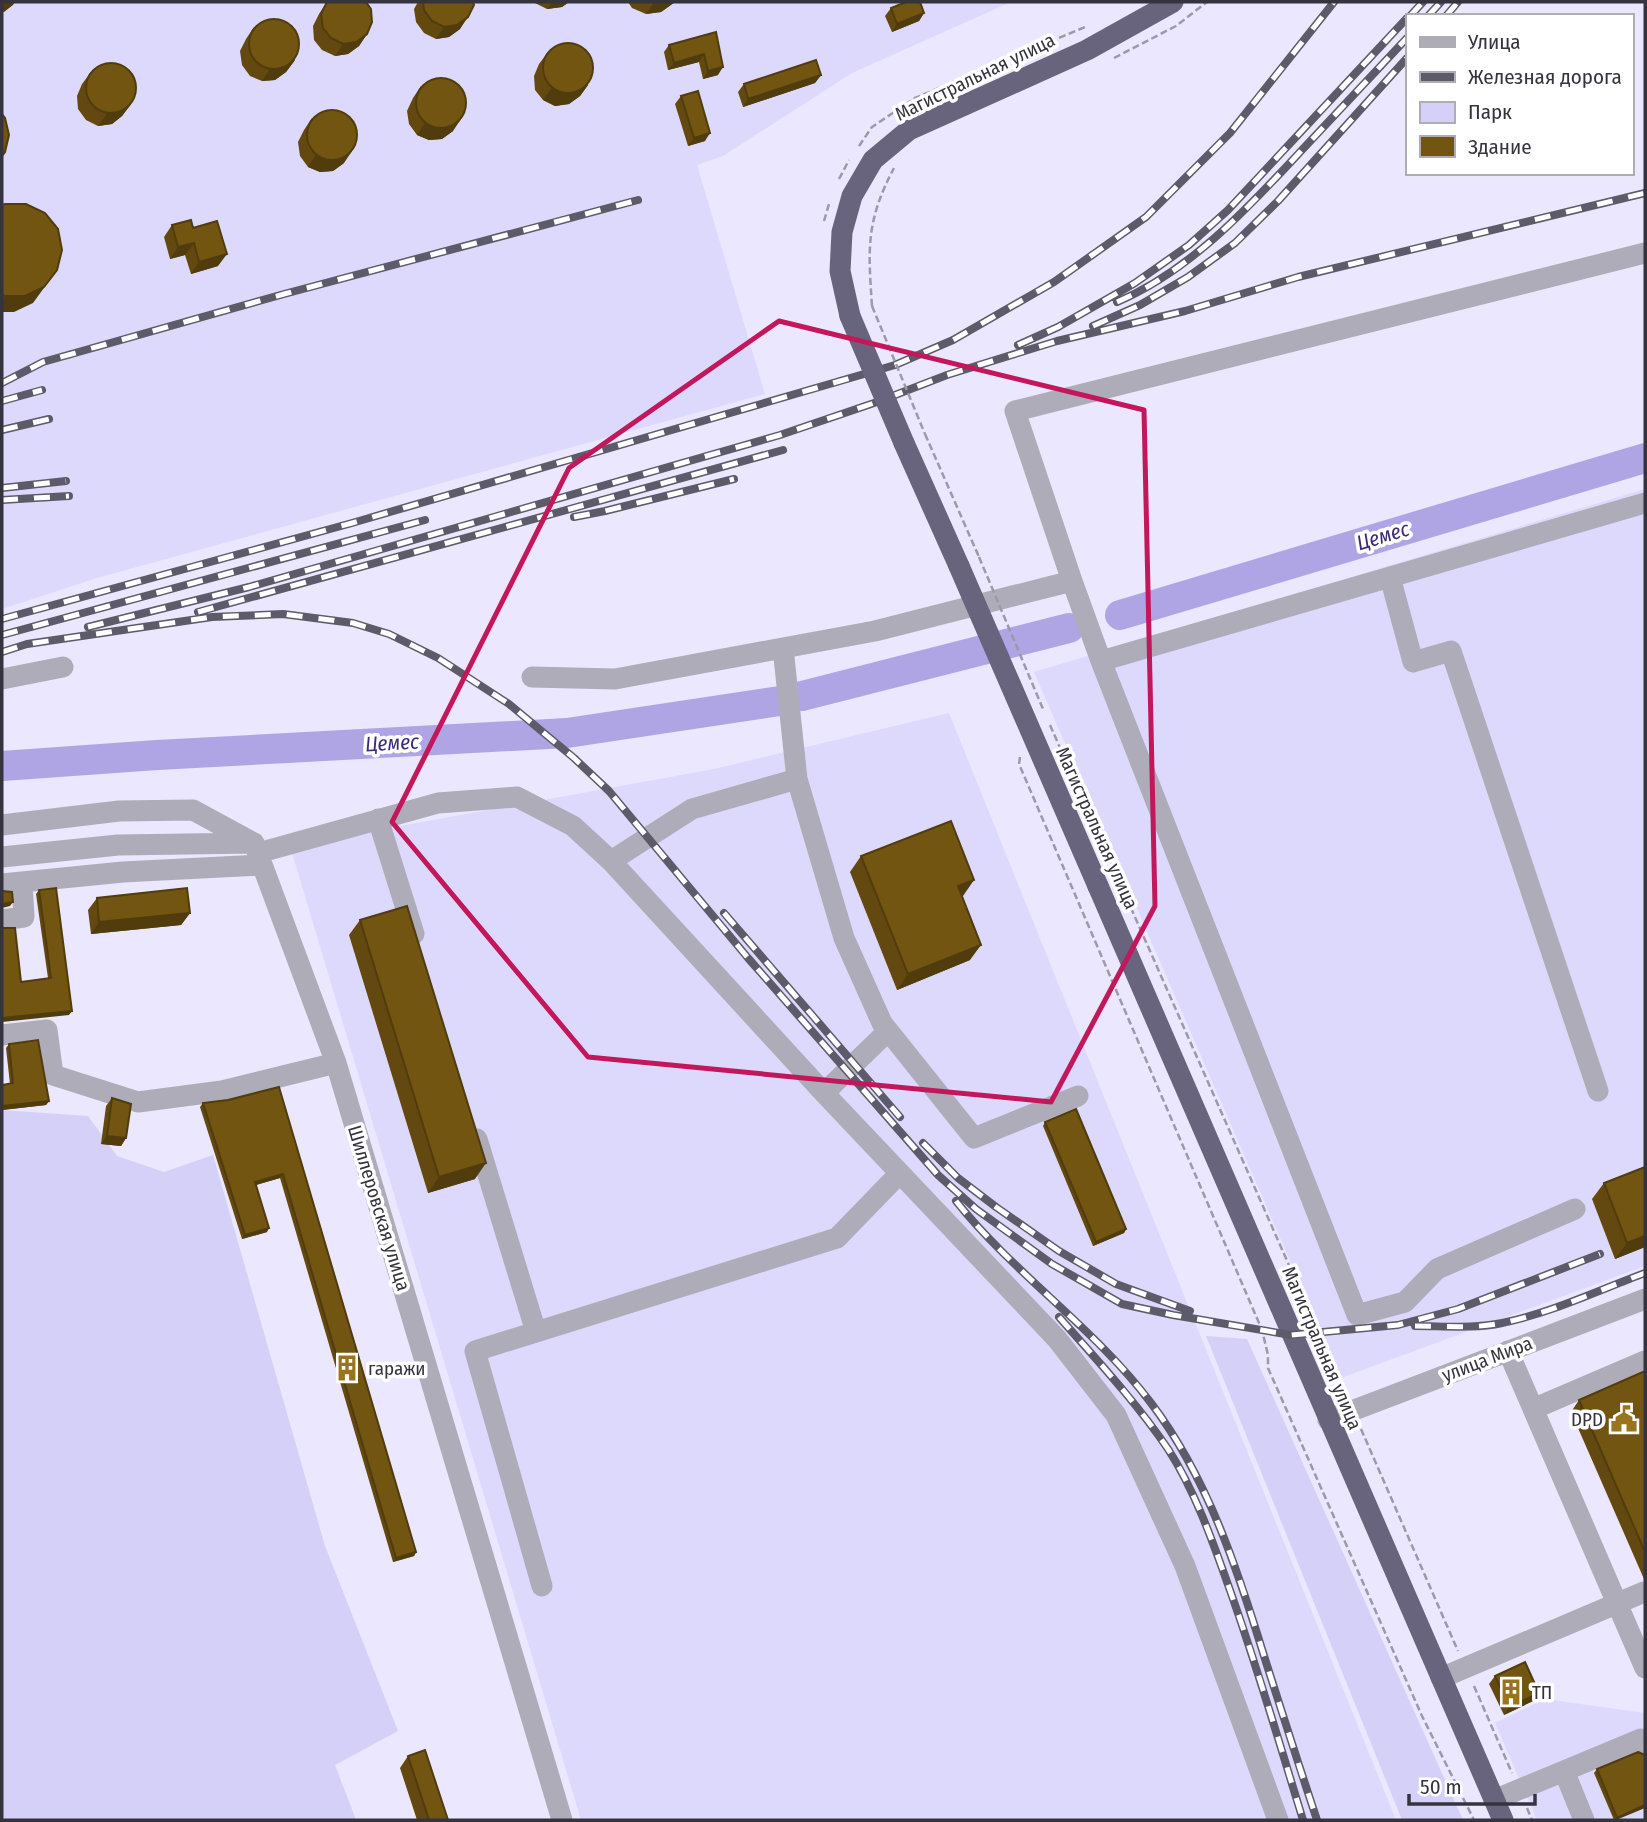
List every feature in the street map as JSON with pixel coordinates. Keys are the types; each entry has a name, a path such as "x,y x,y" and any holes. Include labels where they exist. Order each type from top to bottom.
{"highway":[{"name":"Магистральная улица","path":"1173,2 1087,50 909,130 873,160 852,195 842,232 840,271 850,316 904,443 1503,1820"}],"street":[{"path":"1575,1209 1437,1269 1405,1303 1357,1315 1101,661 1015,411 1645,253"},
{"path":"1101,661 1645,503"},
{"path":"1390,577 1413,662 1451,651 1598,1091"},
{"path":"532,677 615,679 875,631 1072,581"},
{"path":"783,648 797,779 844,939 882,1023 974,1138 1077,1096"},
{"path":"2,679 63,667"},
{"path":"611,861 692,809 797,779"},
{"path":"2,920 24,917 12,883 258,854 438,803 517,797 573,826 611,861 824,1093 1057,1339 1116,1415 1185,1566 1278,1820"},
{"path":"2,825 119,811 193,810 258,854"},
{"path":"378,819 419,951"},
{"path":"2,857 118,845 258,854"},
{"name":"Шиллеровская улица","path":"258,854 336,1063 562,1820"},
{"path":"2,1035 47,1030 53,1075 138,1102 222,1091 336,1063"},
{"path":"824,1093 888,1031"},
{"path":"471,1122 536,1332"},
{"path":"542,1586 475,1351 837,1238 900,1173"},
{"name":"улица Мира","path":"1328,1420 1645,1298"},
{"path":"1508,1351 1645,1668"},
{"path":"1533,1409 1645,1361"},
{"path":"1441,1678 1644,1592"},
{"path":"1494,1800 1641,1739 1645,1748"},
{"path":"1564,1771 1584,1820"}],"path":[{"path":"1107,61 1132,51 1175,26 1207,2"},
{"path":"897,163 880,193 869,232 872,306 1046,715 1532,1820"},
{"path":"1020,754 1019,764 1262,1330 1268,1368 1422,1716 1474,1820"}],"highlighted area":[{"path":"779,321 1144,410 1155,906 1051,1102 588,1057 392,822 569,468"}],"shaded area":[{"path":"2,2 1011,2 852,73 723,156 697,165 765,394 97,578 2,609"},
{"path":"1645,489 1645,1266 1341,1378 1034,672"},
{"path":"949,713 1396,1820 581,1820 290,846 714,769"},
{"path":"1545,1699 1645,1713 1645,1820 1537,1820 1495,1723"}],"green space":[{"path":"2,1110 88,1116 117,1156 164,1172 213,1155 325,1546 398,1731 335,1765 356,1820 2,1820"},
{"path":"1206,1336 1247,1339 1463,1820 1402,1820"}],"building":[{"path":"327,2 366,2 371,9 372,22 367,34 356,42 343,44 331,38 323,28 321,14"},
{"path":"423,2 473,2 474,5 468,17 457,25 444,27 432,21 424,10"},
{"path":"906,2 920,2 924,13 897,24 891,8"},
{"path":"274,19 292,26 299,44 292,62 274,69 256,62 249,44 256,26"},
{"path":"716,32 723,67 708,71 704,54 674,63 669,45"},
{"path":"568,43 586,50 593,68 586,86 568,93 550,86 543,68 550,50"},
{"path":"816,60 821,75 748,99 744,84"},
{"path":"111,63 129,70 136,88 129,106 111,113 93,106 86,88 93,70"},
{"path":"441,78 459,85 466,103 459,121 441,128 423,121 416,103 423,85"},
{"path":"698,91 710,133 694,138 681,96"},
{"path":"332,110 350,117 357,135 350,153 332,160 314,153 307,135 314,117"},
{"path":"2,114 9,135 2,156"},
{"path":"26,204 45,213 58,229 62,250 57,270 44,287 25,296 2,294 2,205"},
{"path":"191,220 193,228 217,221 227,254 199,262 194,243 178,247 172,225"},
{"path":"951,821 974,880 958,886 981,945 908,974 861,856"},
{"path":"56,888 72,1011 2,1018 2,928 15,928 21,982 51,978 39,890"},
{"path":"187,888 190,913 99,922 97,898"},
{"path":"2,891 12,892 13,902 2,904"},
{"path":"407,906 486,1163 439,1177 360,920"},
{"path":"38,1040 49,1101 2,1106 2,1085 13,1083 9,1044"},
{"path":"279,1087 416,1552 396,1558 283,1174 255,1182 269,1228 245,1235 203,1103 228,1100"},
{"path":"112,1098 131,1104 126,1138 107,1136"},
{"path":"1076,1109 1126,1229 1096,1242 1045,1122"},
{"path":"1645,1167 1645,1236 1627,1243 1604,1183"},
{"path":"1645,1371 1645,1552 1579,1400"},
{"name":"ТП","path":"1525,1662 1539,1693 1509,1707 1495,1676"},
{"path":"425,1750 448,1820 429,1820 408,1756"},
{"path":"1638,1752 1645,1755 1645,1805 1617,1818 1597,1769"}],"waterway":[{"name":"Цемес","path":"1120,615 1645,458"},
{"name":"Цемес","path":"802,696 1069,628"},
{"name":"Цемес","path":"2,766 567,733 780,701"}],"railway":[{"path":"2,619 352,523 895,365 953,340 1054,282 1146,217 1230,133 1334,2"},
{"path":"1412,14 1423,2"},
{"path":"1430,14 1441,2"},
{"path":"1448,14 1458,2"},
{"path":"1018,345 1058,327 1135,283 1189,245 1228,210 1406,19"},
{"path":"1117,302 1169,273 1239,216 1406,39"},
{"path":"1093,326 1140,305 1188,277 1235,243 1278,201 1406,59"},
{"path":"88,627 249,587 780,435 947,375 1057,341 1185,311 1298,277 1645,193"},
{"path":"2,383 43,362 284,294 638,200"},
{"path":"2,401 42,390"},
{"path":"2,430 49,419"},
{"path":"198,612 783,450"},
{"path":"574,517 734,479"},
{"path":"2,488 66,481"},
{"path":"2,500 69,496"},
{"path":"2,635 425,520"},
{"path":"2,652 27,644 212,617 283,614 353,623 389,634 438,658 509,704 609,791 748,958 938,1175 976,1209 1052,1264 1122,1304 1291,1335 1398,1325 1458,1309 1600,1254"},
{"path":"724,913 900,1117"},
{"path":"923,1143 958,1178 1059,1251 1116,1284 1190,1311"},
{"path":"956,1201 1003,1253 1129,1376 1151,1403 1189,1462 1232,1559 1317,1820"},
{"path":"1415,1326 1470,1327 1520,1319 1645,1273"},
{"path":"1059,1317 1143,1415 1168,1449 1187,1483 1212,1540 1242,1624 1303,1820"}],"place":[{"name":"гаражи","path":"347,1368"},
{"name":"DPD","path":"1624,1419"},
{"name":"ТП","path":"1511,1692"}]}
